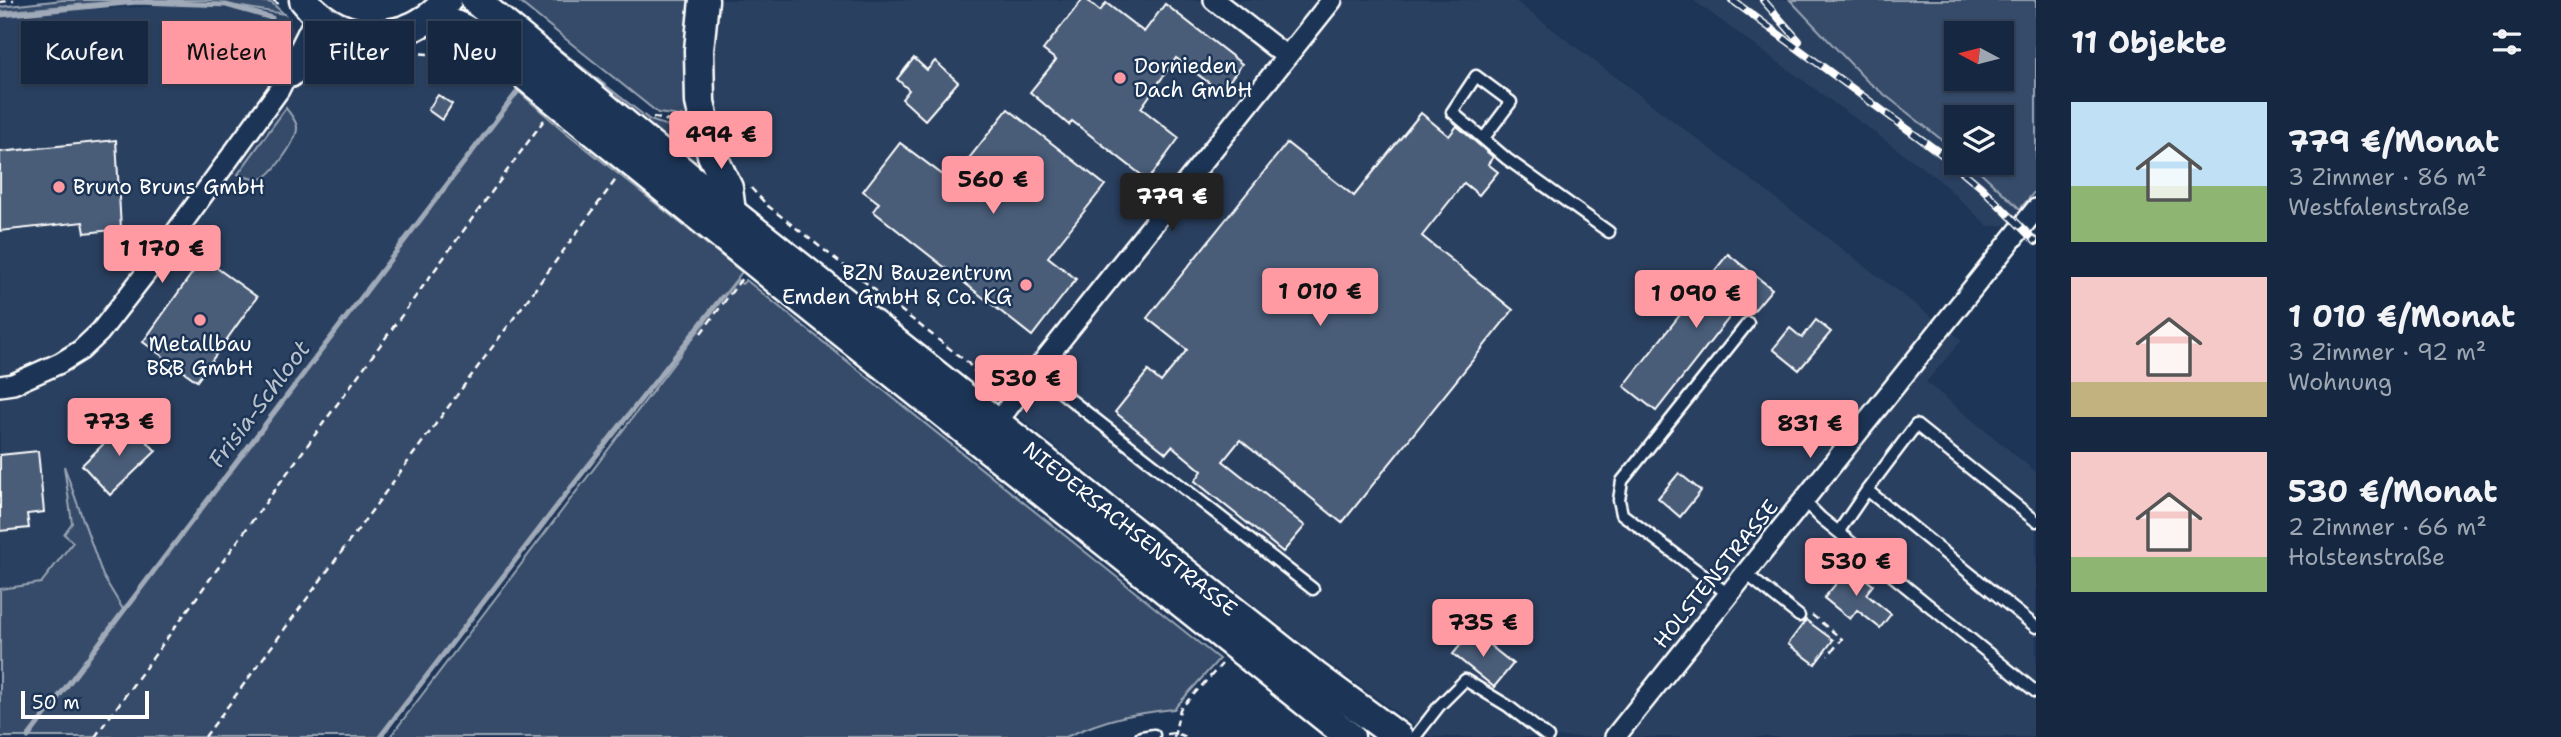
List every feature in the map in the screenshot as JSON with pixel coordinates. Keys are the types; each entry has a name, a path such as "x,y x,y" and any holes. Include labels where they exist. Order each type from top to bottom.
{"main road":[{"path":"414,26 424,21 447,0"},
{"name":"NIEDERSACHSENSTRASSE","path":"475,0 732,212 996,424 1321,681 1398,737"},
{"path":"704,0 698,68 704,124 712,155 728,188 732,212"},
{"path":"311,7 331,21"},
{"name":"NIEDERSACHSENSTRASSE","path":"424,21 444,21 462,28 558,102 996,424 1350,737"}],"street":[{"path":"1214,0 1286,56"},
{"path":"996,424 1332,0"},
{"path":"0,386 13,384 60,363 100,332 279,90 304,40 311,7"},
{"path":"279,90 305,65"},
{"name":"HOLSTENSTRASSE","path":"1615,737 2036,209"}],"lane":[{"path":"1483,138 1511,102 1476,76 1452,112 1507,159 1609,232"},
{"path":"1728,594 1622,514 1619,500 1622,481 1748,323"},
{"path":"1035,372 1313,589"},
{"path":"1839,531 1916,425 2036,522"},
{"path":"1867,490 2036,627"},
{"path":"1803,500 2036,692"},
{"path":"1745,573 1799,616"},
{"path":"1415,737 1439,706 1465,680 1508,706 1548,737"},
{"path":"1141,737 1154,736"}],"path":[{"path":"0,2 14,0"},
{"path":"273,0 288,15 295,34 304,40"},
{"path":"95,737 558,102"},
{"path":"643,111 676,124 704,124"},
{"path":"205,737 620,175"},
{"path":"747,183 768,206 968,363 986,386 996,424"},
{"path":"701,333 739,282"},
{"path":"1799,616 1805,609 1842,639 1828,656"},
{"path":"1187,737 1174,735 1180,709 1227,659"}],"shaded area":[{"path":"63,0 132,0 0,12 0,7"},
{"path":"143,0 254,0 272,3 284,14 230,5"},
{"path":"517,0 694,0 685,51 688,117 658,113"},
{"path":"704,0 1514,0 1962,340 1926,382 2036,472 2036,737 1431,737 1321,658 1042,436 986,386 968,363 768,206 753,191 717,151"},
{"path":"1693,0 2036,0 2014,168 2014,105 1944,105 1944,175 2013,175 2010,199 2020,209 2008,225 1988,226 1938,179"},
{"path":"1790,0 2036,0 2036,190 2020,209 1984,175 2014,175 2014,105 1944,105 1944,142 1866,80"},
{"path":"185,5 288,15 290,21 162,21 162,84 291,84 291,23 295,34 305,41 305,84 414,84 414,54 428,54 428,84 509,84 518,91 28,737 0,737 0,16"},
{"path":"554,45 650,120 671,127 696,129 716,190 550,48"},
{"path":"518,91 742,272 573,485 380,737 0,737 0,589 41,583 73,542 64,534 72,523 64,466 103,576 124,611"},
{"path":"286,108 297,127 283,157 271,172 260,179 238,174"},
{"path":"737,280 742,284 746,280 1219,659 1174,709 1119,718 1066,737 390,737"}],"building":[{"name":"Dornieden Dach GmbH","path":"1082,0 1087,0 1100,11 1106,3 1144,32 1165,4 1242,64 1221,92 1176,58 1141,108 1179,138 1148,180 1072,121 1069,125 1030,92 1056,60 1043,50"},
{"path":"914,58 927,70 935,61 958,82 925,120 902,99 909,90 897,79"},
{"path":"438,95 452,104 442,120 428,110"},
{"path":"1008,109 1105,185 1048,257 1076,279 1032,336 873,211 879,203 863,191 900,143 951,181"},
{"path":"1421,113 1449,136 1457,126 1493,157 1488,164 1498,172 1479,195 1464,183 1422,236 1513,310 1342,523 1240,440 1223,461 1305,526 1283,552 1195,481 1202,471 1172,446 1166,453 1115,412 1148,371 1161,382 1187,350 1147,318 1287,143 1354,196"},
{"name":"Bruno Bruns GmbH","path":"116,140 121,229 85,233 83,222 0,231 0,152"},
{"path":"1728,254 1772,289 1752,313 1740,304 1656,411 1624,386"},
{"name":"Metallbau B&B GmbH","path":"203,258 257,297 197,381 143,342"},
{"path":"1816,320 1831,332 1799,370 1773,349 1790,328 1802,338"},
{"path":"127,421 156,451 110,495 82,465"},
{"path":"38,451 44,512 27,514 29,528 0,531 0,455"},
{"path":"1679,473 1701,491 1680,517 1658,498"},
{"path":"1850,567 1873,585 1866,594 1891,614 1880,628 1857,610 1850,619 1824,598"},
{"path":"1806,620 1833,640 1815,664 1788,644"},
{"path":"1472,631 1513,664 1494,687 1453,654"}],"waterway":[{"path":"0,15 137,2 226,5 272,18"},
{"name":"Frisia-Schloot","path":"28,737 518,91"},
{"path":"380,737 573,485 722,297"}],"railway":[{"path":"1732,0 1944,156 1981,187 2036,242"},
{"path":"1763,0 1799,41"}],"place":[{"name":"Dornieden Dach GmbH","path":"1120,78"},
{"name":"Bruno Bruns GmbH","path":"59,187"},
{"name":"BZN Bauzentrum Emden GmbH & Co. KG","path":"1026,285"},
{"name":"Metallbau B&B GmbH","path":"200,320"}]}
